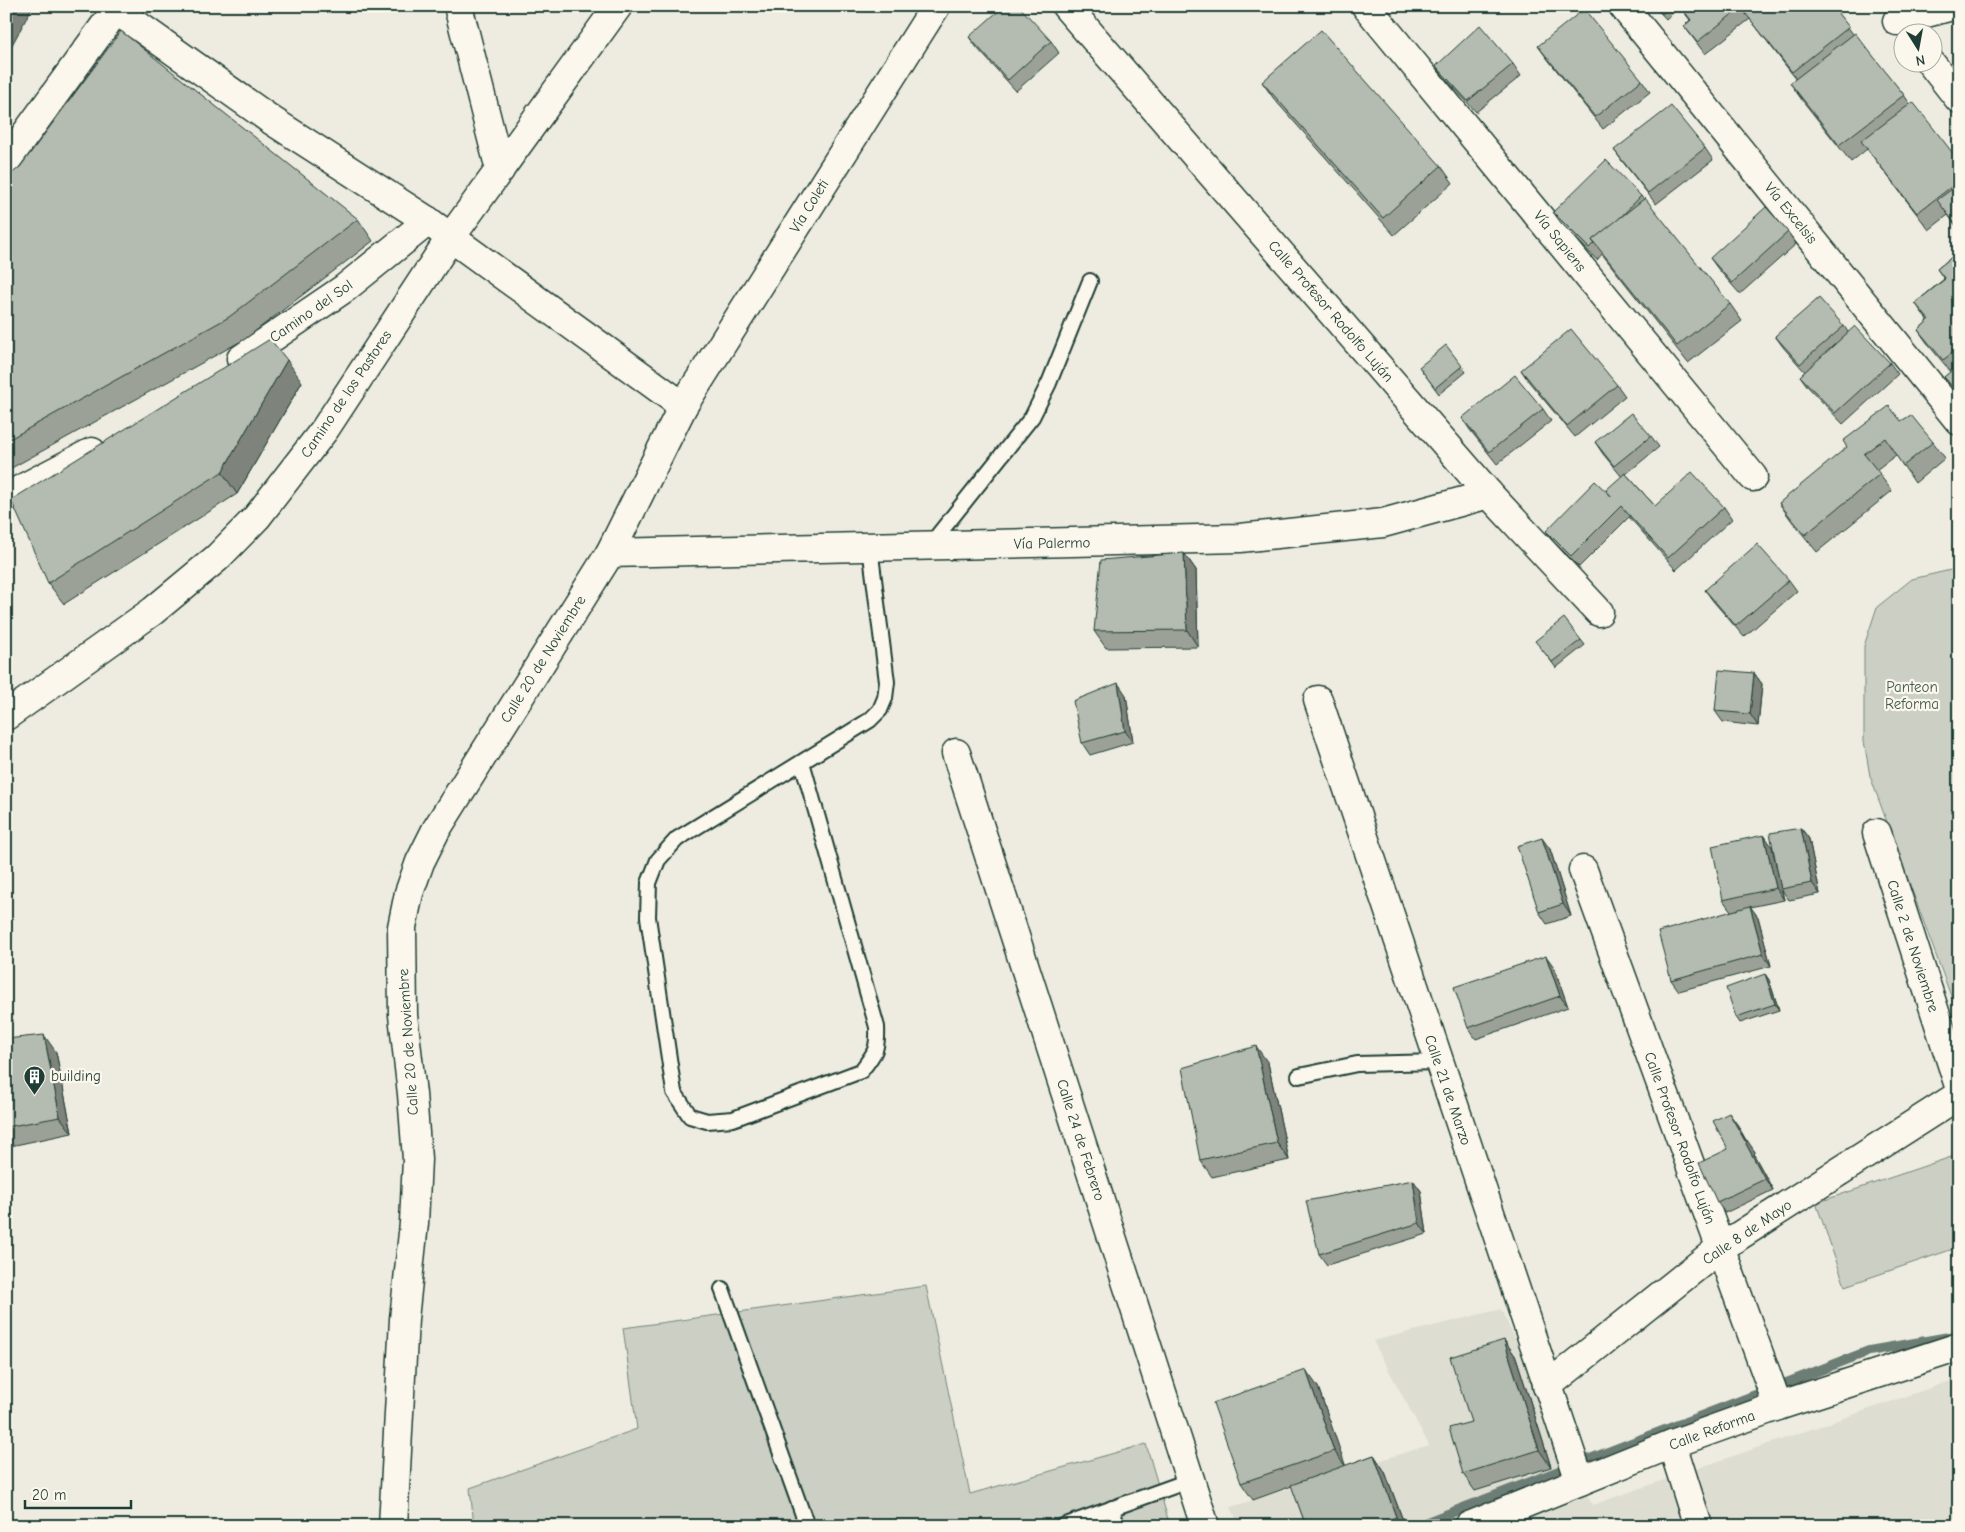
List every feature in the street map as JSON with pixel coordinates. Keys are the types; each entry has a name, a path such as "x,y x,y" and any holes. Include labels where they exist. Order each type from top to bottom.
{"street":[{"path":"458,6 500,170"},
{"name":"Camino de los Pastores","path":"6,716 153,611 217,558 257,517 325,429 451,237 618,6"},
{"name":"Vía Coleti","path":"610,553 683,406 936,6"},
{"name":"Calle Profesor Rodolfo Luján","path":"1066,6 1490,494 1600,612"},
{"name":"Vía Sapiens","path":"1366,6 1753,477"},
{"name":"Vía Excelsis","path":"1623,6 1959,421"},
{"path":"1896,20 1952,6"},
{"path":"6,161 116,8 271,120 451,237 683,406"},
{"path":"1938,72 1959,99"},
{"name":"Camino del Sol","path":"217,375 345,288 428,221"},
{"path":"6,497 76,462 110,442"},
{"name":"Vía Palermo","path":"610,553 1240,538 1383,523 1490,494"},
{"name":"Calle 20 de Noviembre","path":"393,1526 404,1319 414,1223 417,1160 403,1015 402,927 409,893 420,862 436,830 610,553"},
{"name":"Calle 21 de Marzo","path":"1318,700 1580,1481"},
{"name":"Calle 24 de Febrero","path":"956,753 1205,1526"},
{"name":"Calle 2 de Noviembre","path":"1877,834 1959,1086"},
{"name":"Calle Profesor Rodolfo Luján","path":"1582,870 1778,1406"},
{"name":"Calle 8 de Mayo","path":"1547,1386 1720,1248 1959,1095"},
{"name":"Calle Reforma","path":"1469,1526 1672,1444 1778,1406 1959,1347"},
{"path":"1672,1444 1698,1526"}],"lane":[{"path":"930,546 1032,417 1049,383 1090,281"},
{"path":"802,762 877,1027 878,1040 875,1053 861,1071 734,1119 707,1121 690,1116 674,1092 648,917 649,884 658,860 677,839 870,720 880,710 885,698 887,682 870,547"},
{"path":"1299,1076 1357,1064 1439,1062"},
{"path":"722,1289 807,1526"},
{"path":"1063,1526 1190,1480"},
{"path":"1112,1508 1117,1526"}],"shaded area":[{"path":"1501,1309 1592,1505 1959,1378 1959,1526 1239,1526 1231,1507 1429,1445 1373,1341"}],"green space":[{"name":"Panteon Reforma","path":"1959,568 1959,1018 1870,776 1864,741 1864,646 1877,607 1912,579"},
{"path":"1954,1156 1959,1170 1959,1247 1845,1286 1816,1203"},
{"path":"926,1286 970,1494 1146,1444 1170,1526 474,1526 470,1488 637,1429 623,1328"}],"building":[{"path":"1004,6 1019,6 1051,41 1008,80 969,37"},
{"path":"1655,6 1670,6 1662,14"},
{"path":"1680,6 1743,6 1697,42 1684,26 1691,20"},
{"path":"1745,6 1832,6 1849,27 1792,72 1742,9"},
{"path":"1584,9 1642,80 1595,117 1538,46"},
{"path":"1480,25 1513,64 1468,101 1436,66"},
{"path":"1321,30 1441,166 1383,218 1262,82"},
{"path":"121,31 358,219 229,317 6,441 6,178 20,167"},
{"path":"1855,33 1904,95 1839,145 1790,83"},
{"path":"1913,102 1959,161 1959,181 1917,213 1861,141"},
{"path":"1671,106 1705,148 1648,193 1614,150"},
{"path":"1606,160 1641,196 1615,223 1592,240 1594,243 1589,248 1553,212"},
{"path":"1959,184 1959,229 1937,200"},
{"path":"1645,198 1730,304 1677,346 1592,240"},
{"path":"1766,207 1788,232 1732,283 1710,258"},
{"path":"1959,251 1959,348 1943,360 1918,330 1929,320 1915,303 1945,279 1937,269"},
{"path":"1819,298 1844,326 1800,364 1775,336"},
{"path":"1855,326 1890,363 1835,413 1800,376"},
{"path":"1571,329 1617,385 1567,426 1521,370"},
{"path":"270,339 287,360 222,472 48,583 11,500"},
{"path":"1446,345 1462,366 1435,388 1419,367"},
{"path":"1959,364 1959,394 1944,377"},
{"path":"1515,375 1543,409 1489,452 1462,418"},
{"path":"1889,406 1901,421 1911,415 1933,442 1903,466 1885,438 1864,454 1880,474 1805,535 1779,503 1847,447 1843,441"},
{"path":"1631,413 1651,436 1614,466 1595,442"},
{"path":"1692,472 1724,507 1668,558 1621,506 1571,556 1546,531 1595,481 1612,497 1606,490 1625,473 1655,506"},
{"path":"1757,544 1789,580 1736,626 1705,590"},
{"path":"1184,553 1187,630 1094,631 1101,560"},
{"path":"1564,618 1581,640 1552,662 1535,641"},
{"path":"1719,670 1754,673 1750,714 1715,711"},
{"path":"1118,683 1125,731 1082,743 1073,701"},
{"path":"1801,828 1812,883 1781,889 1770,833"},
{"path":"1764,835 1776,888 1723,900 1712,846"},
{"path":"1542,838 1563,904 1539,912 1517,846"},
{"path":"1750,906 1763,954 1671,980 1658,932"},
{"path":"1546,956 1560,996 1468,1028 1454,987"},
{"path":"1765,974 1775,1004 1736,1017 1726,988"},
{"name":"building","path":"44,1035 60,1117 6,1127 6,1039"},
{"path":"1256,1046 1277,1143 1200,1160 1182,1068"},
{"path":"1729,1113 1745,1141 1747,1140 1746,1144 1765,1179 1717,1202 1699,1163 1728,1149 1713,1121"},
{"path":"1413,1180 1419,1223 1319,1254 1306,1201"},
{"path":"1504,1340 1539,1450 1463,1474 1449,1428 1471,1422 1450,1357"},
{"path":"1306,1370 1334,1451 1241,1483 1213,1403"},
{"path":"1374,1455 1396,1517 1371,1526 1306,1526 1291,1485"}],"waterway":[{"path":"1417,1526 1869,1351 1955,1336"}],"place":[{"name":"building","path":"35,1095"}]}
